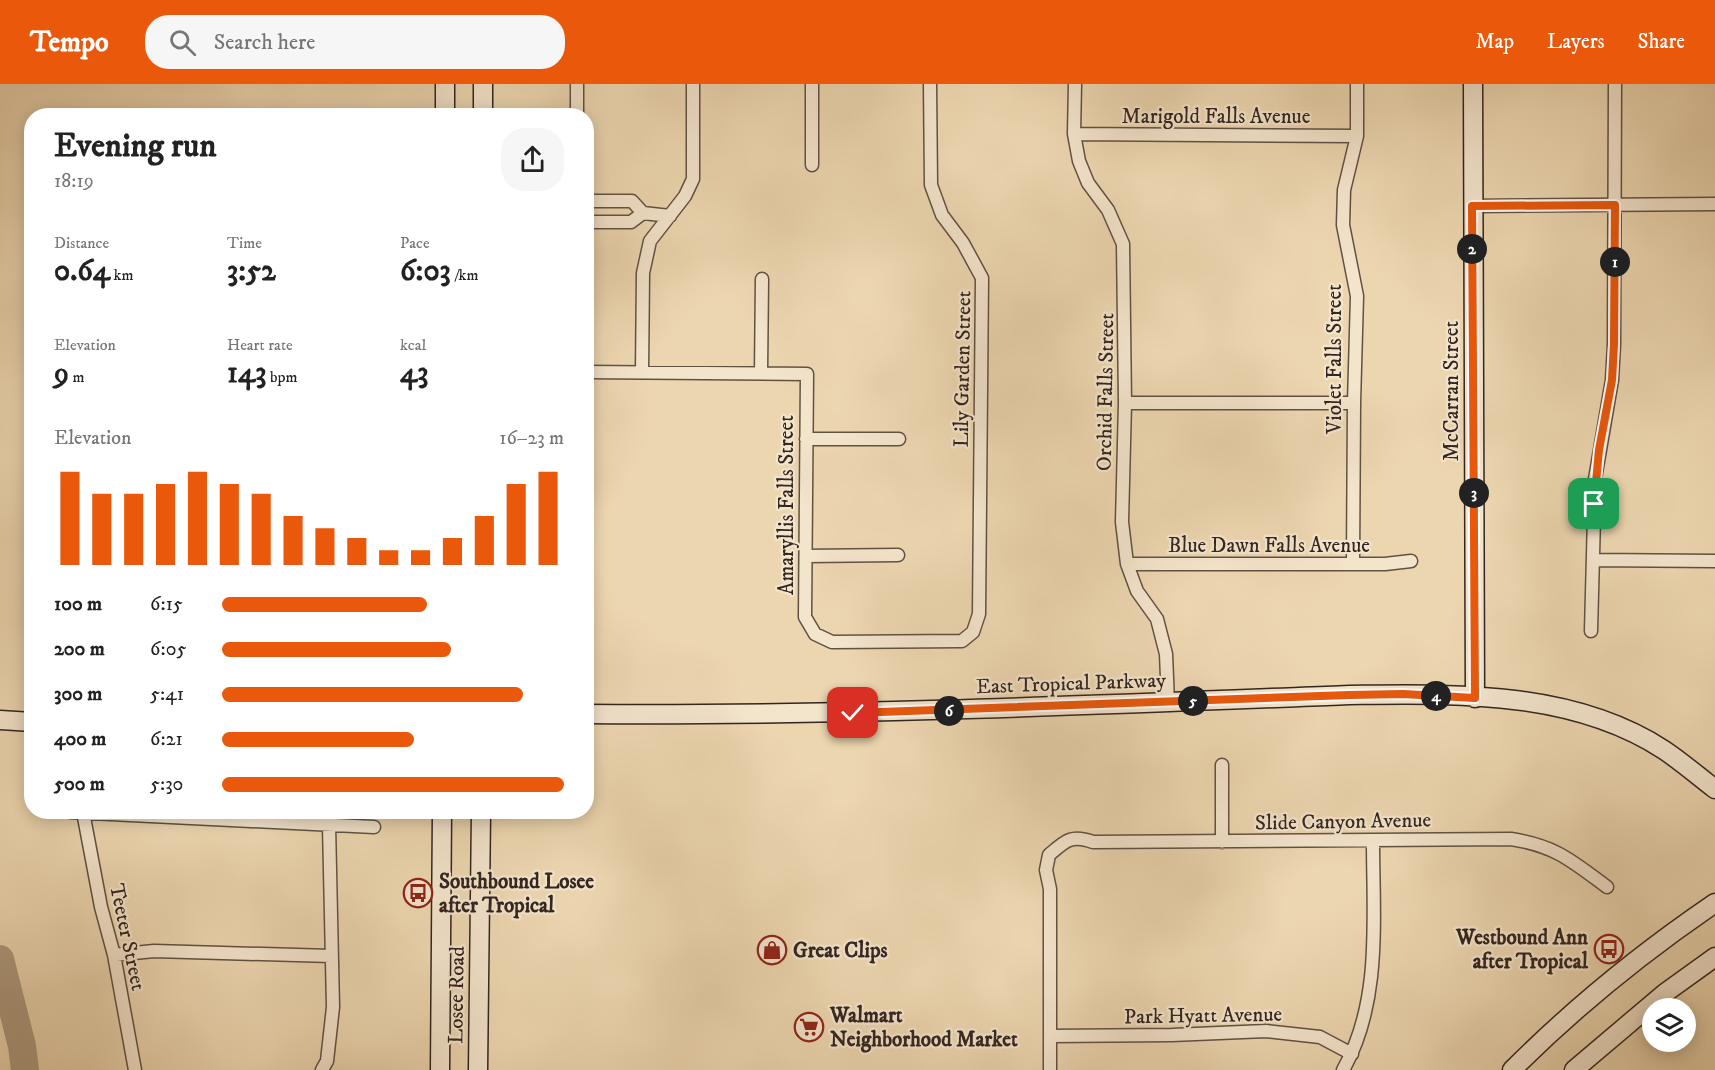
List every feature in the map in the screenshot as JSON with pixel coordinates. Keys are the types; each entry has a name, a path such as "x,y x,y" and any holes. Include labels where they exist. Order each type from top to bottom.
{"main road":[{"path":"445,84 445,108"},
{"path":"483,84 483,108"},
{"name":"McCarran Street","path":"1473,84 1475,698"},
{"name":"East Tropical Parkway","path":"594,714 920,712 1403,694 1475,698 1538,703 1599,719 1663,749 1715,789"},
{"path":"5,720 24,716"},
{"path":"5,720 24,721"},
{"name":"Losee Road","path":"440,1070 442,819"},
{"name":"Losee Road","path":"478,1070 481,819"},
{"path":"1512,1070 1611,979 1657,942 1715,903"},
{"path":"1574,1070 1651,1005 1715,957"}],"street":[{"path":"577,84 577,108"},
{"path":"642,372 643,273 650,241 685,196 693,180 693,84"},
{"path":"812,165 813,84"},
{"name":"Lily Garden Street","path":"815,634 832,642 962,641 973,632 979,614 982,278 963,243 942,215 931,185 930,84"},
{"name":"Orchid Falls Street","path":"1075,84 1074,134 1079,161 1088,183 1108,210 1124,244 1125,403 1122,522 1127,564 1137,591 1157,619 1166,654 1168,702"},
{"name":"Violet Falls Street","path":"1353,564 1357,296 1343,225 1344,190 1357,136 1357,84"},
{"path":"1591,631 1596,479 1612,380 1614,344 1615,84"},
{"name":"Marigold Falls Avenue","path":"1074,134 1357,136"},
{"path":"594,201 632,201 643,213 670,216"},
{"path":"1472,206 1715,204"},
{"path":"594,222 631,222 643,213"},
{"path":"594,372 761,373 762,279"},
{"name":"Amaryllis Falls Street","path":"761,373 807,374 805,617 815,634"},
{"path":"1125,403 1354,403"},
{"path":"806,439 899,439"},
{"path":"806,556 898,555"},
{"path":"1593,560 1715,561"},
{"name":"Blue Dawn Falls Avenue","path":"1127,564 1385,564 1411,561"},
{"path":"1222,765 1222,842"},
{"name":"Teeter Street","path":"84,819 101,907 114,955 135,1070"},
{"path":"215,819 374,828"},
{"path":"322,1070 327,1061 333,1007 328,825"},
{"name":"Slide Canyon Avenue","path":"1050,1036 1050,889 1046,870 1049,855 1066,841 1083,838 1093,842 1511,839 1534,843 1569,858 1607,888"},
{"path":"1343,1070 1352,1054 1365,1011 1370,981 1372,841"},
{"path":"114,955 154,951 331,956"},
{"name":"Park Hyatt Avenue","path":"1050,1036 1266,1031 1320,1037 1352,1054"},
{"path":"1050,1036 1050,1070"}],"waterway":[{"path":"0,959 22,1046 25,1070"}],"place":[{"name":"Southbound Losee after Tropical","path":"418,893"},
{"name":"Westbound Ann after Tropical","path":"1609,949"},
{"name":"Great Clips","path":"772,950"},
{"name":"Walmart Neighborhood Market","path":"809,1027"}],"route":[{"path":"853,713 1349,695 1403,694 1475,698 1472,206 1615,205 1612,380 1599,450 1594,504"}]}
